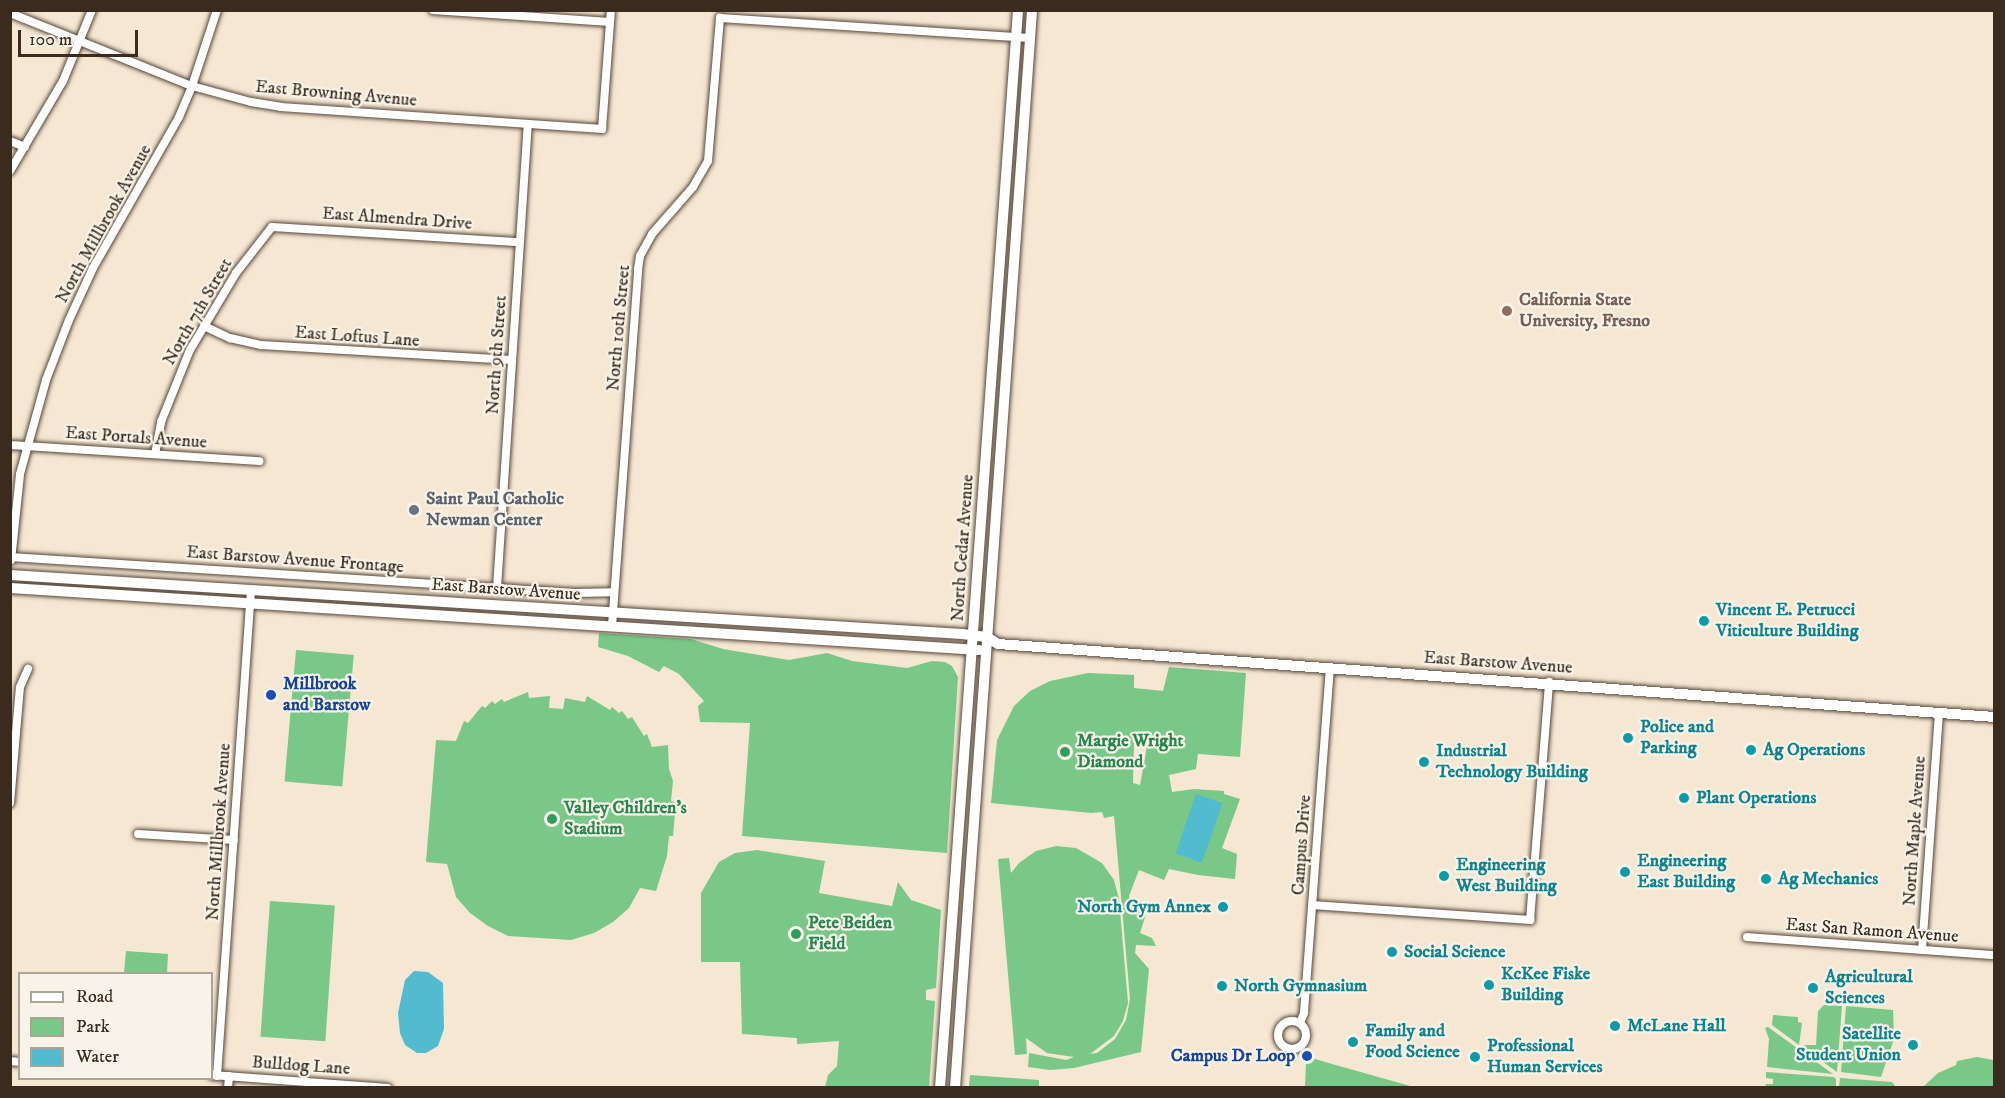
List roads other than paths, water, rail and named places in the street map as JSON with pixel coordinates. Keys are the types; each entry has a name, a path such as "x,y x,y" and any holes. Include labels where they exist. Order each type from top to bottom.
{"main road":[{"name":"North Cedar Avenue","path":"940,1088 1018,10"},
{"name":"North Cedar Avenue","path":"955,1088 1032,10"},
{"path":"1004,195 1011,204 1007,270 1011,308"},
{"name":"East Barstow Avenue","path":"10,575 973,635 987,637 998,644 1549,682 1995,717"},
{"name":"East Barstow Avenue","path":"10,588 972,650 986,650 998,644"}],"street":[{"path":"10,171 63,81 92,10"},
{"name":"North Millbrook Avenue","path":"11,558 15,503 26,446 46,380 69,320 93,268 161,152 192,86 218,10"},
{"path":"433,10 512,13 610,22 611,10"},
{"name":"East Browning Avenue","path":"10,13 225,97 281,107 602,129 610,22"},
{"name":"North 10th Street","path":"612,626 639,262 652,234 693,187 708,161 720,18 1016,37"},
{"path":"1016,37 1030,38"},
{"name":"North 9th Street","path":"497,588 528,124"},
{"path":"10,141 25,147"},
{"name":"East Almendra Drive","path":"272,227 520,242"},
{"name":"North 7th Street","path":"155,454 168,401 204,326 236,273 272,227"},
{"name":"East Loftus Lane","path":"204,326 230,338 261,345 512,360"},
{"name":"East Portals Avenue","path":"10,445 259,461"},
{"name":"East Barstow Avenue Frontage","path":"11,558 575,593 614,592"},
{"name":"North Millbrook Avenue","path":"214,1075 234,840 251,590"},
{"name":"Campus Drive","path":"1300,1023 1304,1013 1330,668"},
{"path":"10,803 20,687 28,669"},
{"path":"1312,905 1530,920 1549,682"},
{"name":"North Maple Avenue","path":"1922,950 1939,713"},
{"path":"138,834 234,840"},
{"name":"East San Ramon Avenue","path":"1747,937 1995,955"},
{"name":"Bulldog Lane","path":"214,1075 388,1088"},
{"path":"228,1088 229,1076"}],"water":[{"path":"1196,794 1222,803 1202,863 1175,854"},
{"path":"414,971 428,972 443,983 444,1029 438,1046 426,1053 417,1053 405,1045 400,1033 398,1013 405,980"}],"place":[{"name":"California State University, Fresno","path":"1507,311"},
{"name":"Saint Paul Catholic Newman Center","path":"414,510"},
{"name":"Vincent E. Petrucci Viticulture Building","path":"1704,621"},
{"name":"Millbrook and Barstow","path":"271,695"},
{"name":"Police and Parking","path":"1628,738"},
{"name":"Ag Operations","path":"1751,750"},
{"name":"Margie Wright Diamond","path":"1065,752"},
{"name":"Industrial Technology Building","path":"1424,762"},
{"name":"Plant Operations","path":"1684,798"},
{"name":"Valley Children's Stadium","path":"552,819"},
{"name":"Engineering East Building","path":"1625,872"},
{"name":"Engineering West Building","path":"1444,876"},
{"name":"Ag Mechanics","path":"1766,879"},
{"name":"North Gym Annex","path":"1223,907"},
{"name":"Pete Beiden Field","path":"796,934"},
{"name":"Social Science","path":"1392,952"},
{"name":"KcKee Fiske Building","path":"1489,985"},
{"name":"North Gymnasium","path":"1222,986"},
{"name":"Agricultural Sciences","path":"1813,988"},
{"name":"McLane Hall","path":"1615,1026"},
{"name":"Family and Food Science","path":"1353,1042"},
{"name":"Satellite Student Union","path":"1913,1045"},
{"name":"Campus Dr Loop","path":"1307,1056"},
{"name":"Professional Human Services","path":"1475,1057"}]}
